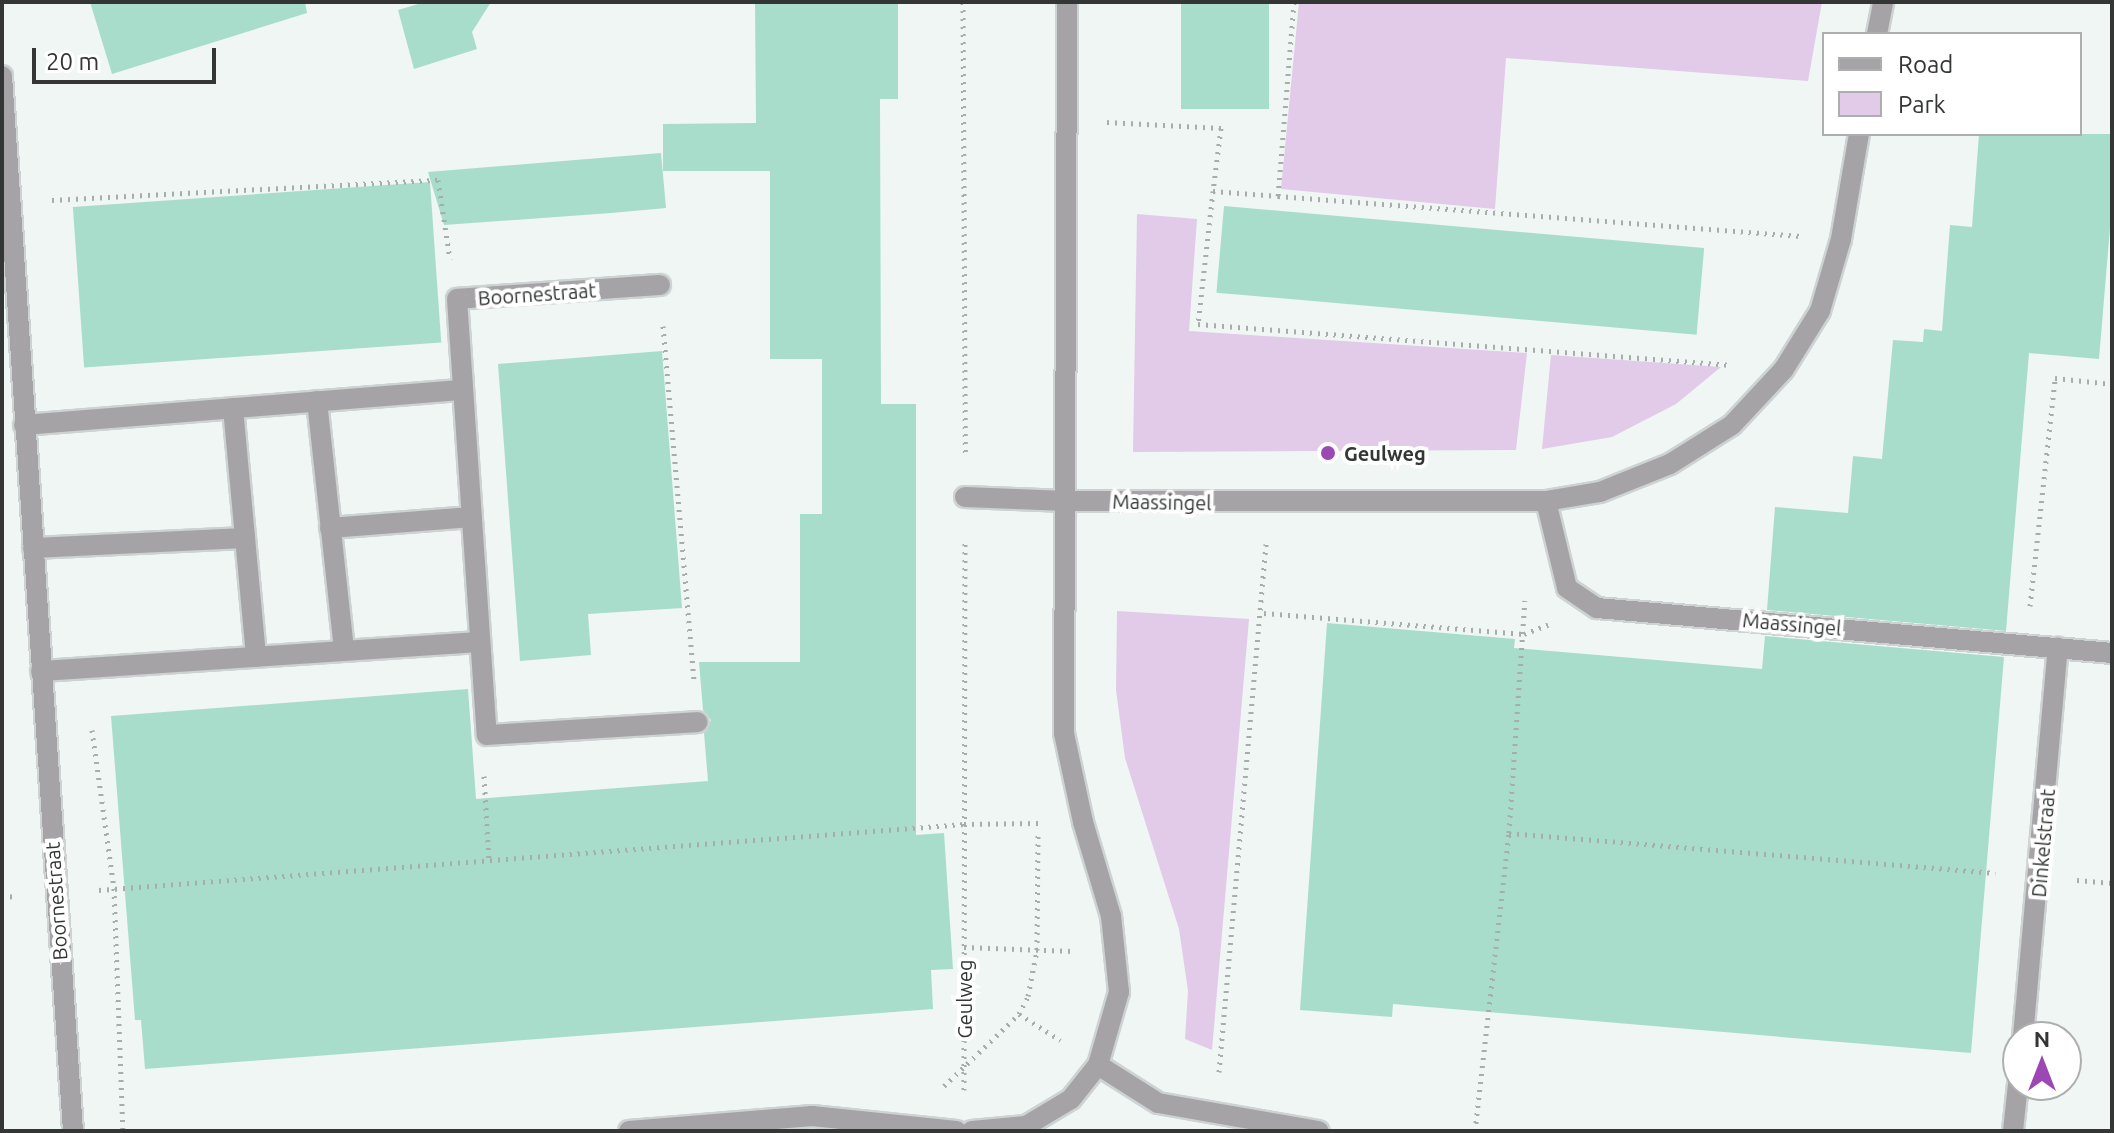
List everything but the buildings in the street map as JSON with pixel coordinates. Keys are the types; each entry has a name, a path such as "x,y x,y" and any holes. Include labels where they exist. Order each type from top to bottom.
{"street":[{"path":"972,1131 1026,1126 1071,1099 1098,1065 1119,992 1111,916 1083,822 1064,733 1067,2"},
{"path":"1877,32 1883,2"},
{"name":"Boornestraat","path":"2,76 73,1131"},
{"name":"Maassingel","path":"965,497 1268,503 1546,501 1600,492 1670,464 1732,425 1784,369 1820,311 1841,239 1859,136"},
{"name":"Boornestraat","path":"487,735 457,299 660,285"},
{"path":"24,425 463,390"},
{"path":"317,401 344,651"},
{"path":"233,408 256,657"},
{"path":"1546,501 1567,588 1597,608"},
{"path":"330,528 472,517"},
{"path":"33,548 245,538"},
{"name":"Maassingel","path":"1597,608 2112,653"},
{"path":"41,671 480,642"},
{"name":"Dinkelstraat","path":"2025,1021 2041,877 2058,648"},
{"path":"487,735 698,722"},
{"path":"1098,1065 1158,1103 1319,1131"},
{"path":"2013,1131 2016,1101"},
{"path":"629,1131 812,1116 956,1131"}],"path":[{"name":"Geulweg","path":"963,2 964,1100"},
{"path":"1278,196 1294,2"},
{"path":"1066,120 1221,128 1198,324 1784,369"},
{"path":"12,203 438,180 457,299"},
{"path":"1213,191 1841,239"},
{"path":"660,285 698,722"},
{"path":"2026,644 2055,378 2112,384"},
{"path":"1215,1114 1264,613 1268,503"},
{"path":"1475,1131 1509,833 1525,589"},
{"path":"1264,613 1524,634 1597,608"},
{"path":"487,735 483,798 489,859"},
{"path":"900,1125 964,1069 1019,1014 1037,950 1038,823 1043,808"},
{"path":"2,897 964,824 1083,822"},
{"path":"1509,833 2112,883"},
{"path":"964,947 1114,952"}],"green space":[{"path":"1299,2 1822,2 1808,81 1506,58 1495,209 1281,189"},
{"path":"1137,214 1197,219 1189,331 1527,353 1516,450 1133,452"},
{"path":"1551,355 1721,367 1676,404 1612,437 1542,449"},
{"path":"1117,611 1249,619 1212,1050 1185,1039 1188,991 1179,929 1125,758 1116,690"}],"place":[{"name":"Geulweg","path":"1328,453"}]}
